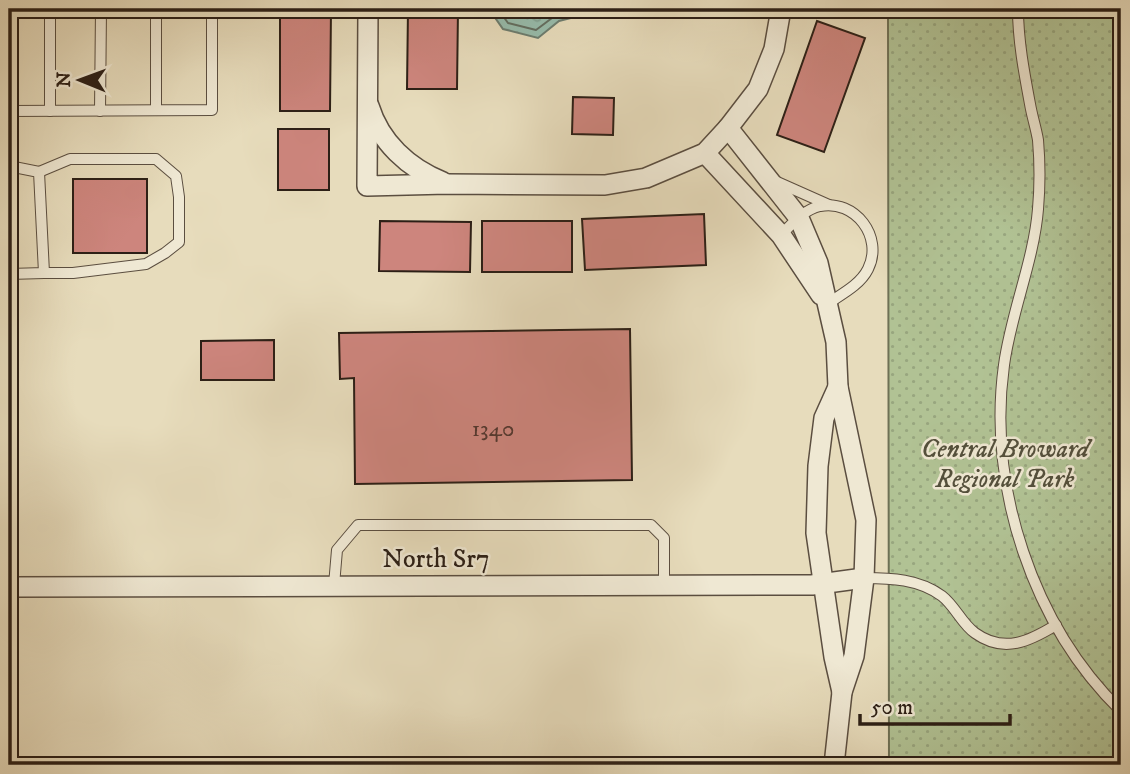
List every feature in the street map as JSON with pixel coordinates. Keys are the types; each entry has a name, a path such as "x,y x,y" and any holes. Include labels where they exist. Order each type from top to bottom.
{"street":[{"path":"368,9 367,186 605,185 646,178 705,153 729,128 758,89 774,50 781,9"},
{"path":"367,97 376,123 400,156 422,173 447,184"},
{"path":"729,128 799,218 818,263 836,342 838,387 866,520 864,578 854,656 842,692 834,765"},
{"path":"705,153 781,235 827,304"},
{"path":"838,387 824,418 818,466 816,533 842,692"},
{"name":"North Sr7","path":"9,587 823,584 864,578"}],"lane":[{"path":"50,9 50,111"},
{"path":"100,111 101,9"},
{"path":"156,9 156,110"},
{"path":"9,111 212,110 212,9"},
{"path":"1018,9 1023,63 1037,137 1038,199 1032,245 1011,323 1003,367 1001,420 1010,505 1025,554 1056,625 1081,664 1121,711"},
{"path":"9,166 39,172 71,159 156,159 176,176 179,197 179,242 146,264 73,273 9,274"},
{"path":"39,172 44,273"},
{"path":"769,178 829,205 840,207 860,218 867,227 873,248 872,260 861,279 827,304"},
{"path":"781,235 799,218 818,207 829,205"},
{"path":"334,585 337,550 358,525 651,525 664,538 664,584"},
{"path":"864,578 906,580 928,587 943,597 974,633 1005,645 1032,640 1056,625"}],"green space":[{"name":"Central Broward Regional Park","path":"888,9 1121,9 1121,765 889,765"}],"water":[{"path":"489,9 606,9 559,21 538,38 503,29"}],"building":[{"path":"280,9 331,9 330,111 280,111"},
{"path":"408,9 458,9 457,89 407,89"},
{"path":"817,21 865,38 824,152 777,135"},
{"path":"573,97 614,98 613,135 572,134"},
{"path":"278,129 329,129 329,190 278,190"},
{"path":"73,179 147,179 147,253 73,253"},
{"path":"704,214 706,265 585,270 582,219"},
{"path":"380,221 471,222 470,272 379,271"},
{"path":"482,221 572,221 572,272 482,272"},
{"path":"630,329 632,480 355,484 354,378 340,379 339,333"},
{"path":"274,340 274,380 201,380 201,341"}]}
